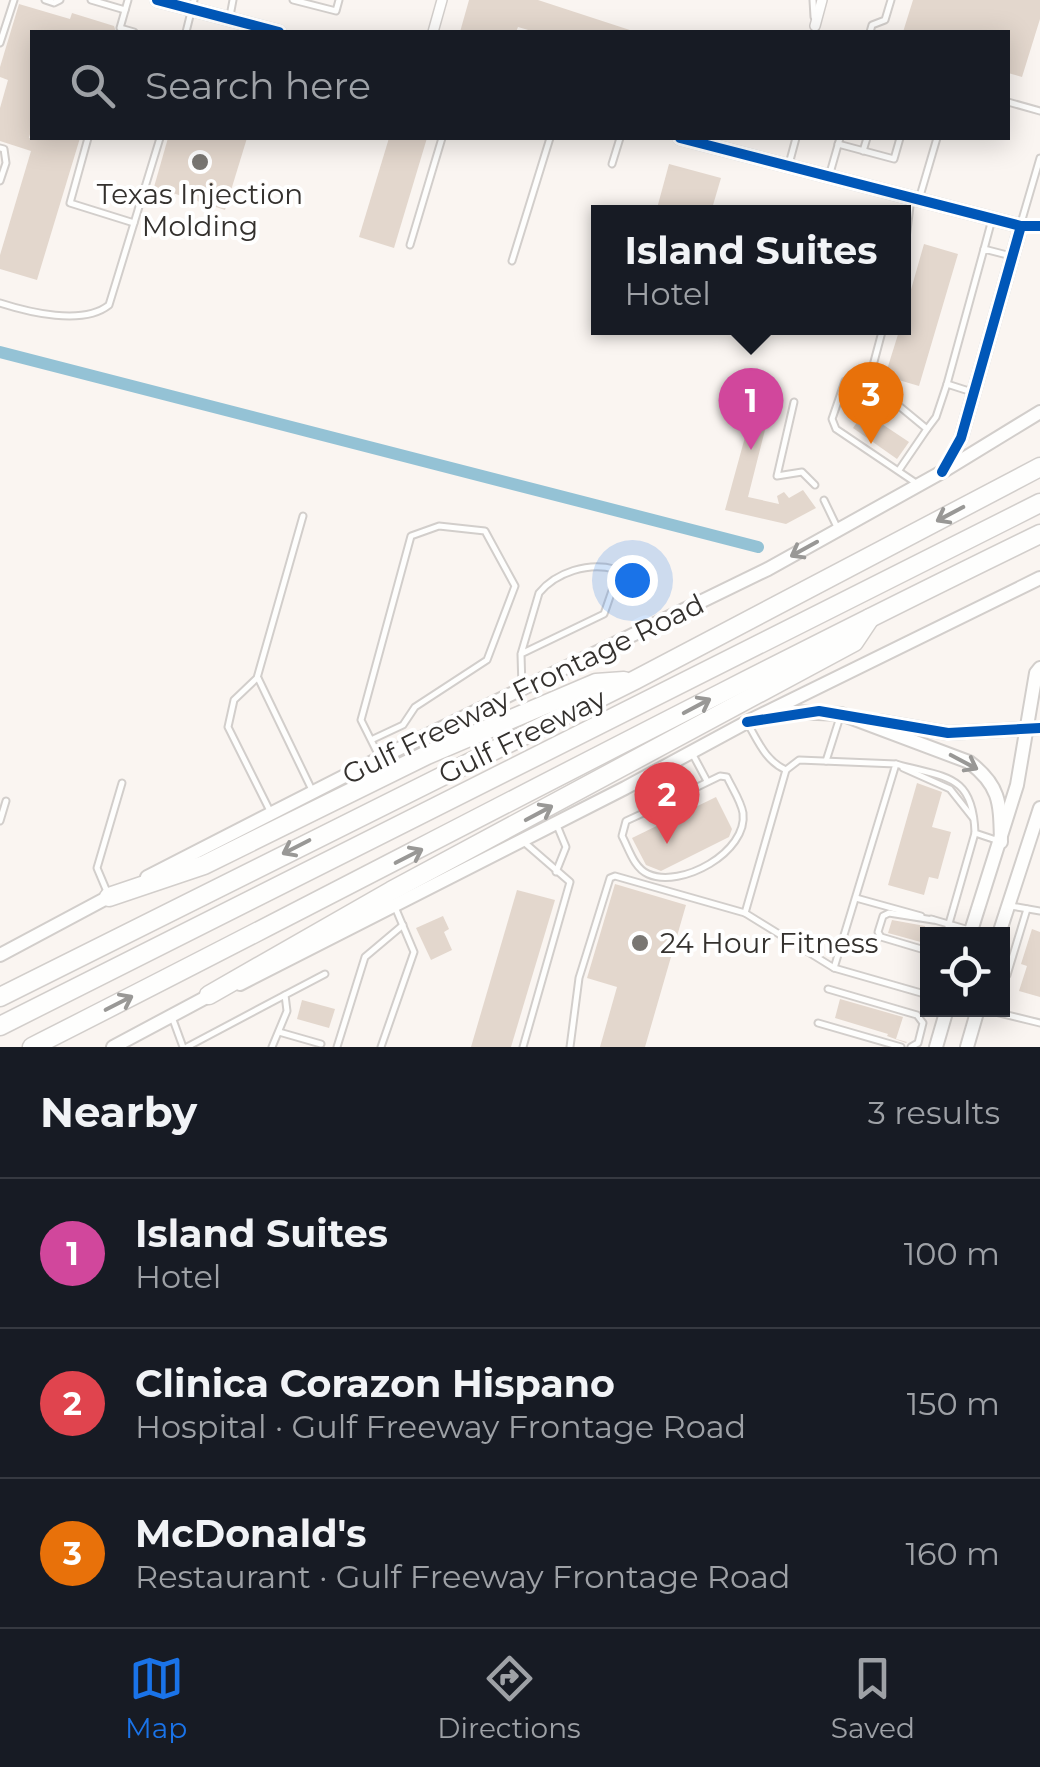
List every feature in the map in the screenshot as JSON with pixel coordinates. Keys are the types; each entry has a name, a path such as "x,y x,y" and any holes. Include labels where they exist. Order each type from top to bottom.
{"highway":[{"name":"Gulf Freeway","path":"0,997 635,680 1038,468"},
{"name":"Gulf Freeway","path":"0,1026 1032,507"},
{"name":"Gulf Freeway","path":"32,1047 872,615 1040,534"},
{"path":"209,995 391,891 854,642 872,615"},
{"path":"109,897 204,865 426,755 596,683 635,680"}],"main road":[{"path":"157,0 192,5 271,30"},
{"path":"699,140 727,143 789,166 1020,226 1040,226"},
{"path":"942,472 961,438 1020,226"},
{"name":"Gulf Freeway Frontage Road","path":"0,955 380,758 768,569 1037,415"},
{"path":"1026,585 1040,566"},
{"path":"113,1047 209,995 256,979 747,722 1040,578"},
{"path":"973,927 1034,729 1036,673 1040,668"},
{"path":"747,722 794,712 841,714 948,733 1034,729"},
{"path":"841,714 969,762 986,775 995,788 1000,807 1001,842"},
{"path":"1002,927 1039,812"},
{"path":"936,1047 945,1017"},
{"path":"967,1047 978,1017"}],"street":[{"path":"434,30 442,0"},
{"path":"814,29 822,0"}],"lane":[{"path":"0,43 14,0"},
{"path":"45,0 60,0"},
{"path":"91,0 126,10"},
{"path":"119,30 128,0"},
{"path":"229,19 233,0"},
{"path":"293,0 336,12 339,0"},
{"path":"813,0 814,29"},
{"path":"871,30 872,25 886,20 891,0"},
{"path":"186,30 192,5"},
{"path":"1010,103 1040,111"},
{"path":"87,140 70,204 134,223"},
{"path":"0,303 45,316 101,312 109,305 159,140"},
{"path":"410,245 441,140"},
{"path":"512,261 549,140"},
{"path":"612,164 619,140"},
{"path":"789,166 796,140"},
{"path":"864,151 867,140"},
{"path":"829,176 839,141 894,159 899,140"},
{"path":"911,218 935,140"},
{"path":"0,148 4,149 6,163 0,181"},
{"path":"1020,226 1040,158"},
{"path":"899,470 936,418 992,218"},
{"path":"984,248 1014,257"},
{"path":"882,335 871,373 845,381 832,419 836,428 918,485"},
{"path":"862,376 928,428"},
{"path":"947,384 974,392"},
{"path":"794,402 777,476 802,472 815,485"},
{"path":"824,500 839,530"},
{"path":"271,814 228,727 234,700 257,678 302,516"},
{"path":"371,740 403,726 415,707 487,660 515,586 485,531 439,526 411,536 361,720 371,740 380,758"},
{"path":"521,654 604,614 616,578 614,569 582,566 544,586 521,654 523,691"},
{"path":"257,678 313,792"},
{"path":"826,760 841,714"},
{"path":"747,722 764,752 786,770"},
{"path":"692,752 708,781"},
{"path":"746,912 786,770 798,760 896,764 948,779 971,798 975,832 948,927"},
{"path":"834,968 896,764"},
{"path":"720,776 726,777 743,817 738,836 719,860 689,874 658,877 646,874 636,865 622,836 626,822 652,809 720,776"},
{"path":"636,781 652,809"},
{"path":"109,897 97,868 122,782"},
{"path":"0,821 6,801"},
{"path":"556,824 566,847 556,872"},
{"path":"975,832 1001,842"},
{"path":"522,841 570,882 523,1047"},
{"path":"570,1047 580,978 610,878 615,876 746,912 834,968 920,993"},
{"path":"856,898 956,927"},
{"path":"1008,905 1040,912"},
{"path":"381,1047 414,952 395,907"},
{"path":"1010,965 1027,909"},
{"path":"920,949 881,937 878,932 883,916 888,913 933,920"},
{"path":"337,1047 365,957 403,925"},
{"path":"172,1016 185,1047 326,974"},
{"path":"828,989 918,1015 923,1024 918,1042 911,1047"},
{"path":"272,1047 288,1011 285,995"},
{"path":"1010,1016 1040,1023"},
{"path":"818,1023 901,1047"},
{"path":"280,1032 321,1044"}],"building":[{"path":"469,0 538,0 630,30 518,27 461,30"},
{"path":"913,0 1040,0 1040,19 1022,77 1010,74 1010,30 904,30"},
{"path":"19,4 70,19 72,13 114,26 115,30 30,30 29,138 79,140 37,280 0,269 0,255 31,151 0,141 0,108 8,80 0,77"},
{"name":"Texas Injection Molding","path":"167,140 246,140 225,210 154,187"},
{"path":"388,140 426,140 394,248 359,237"},
{"path":"669,164 721,178 713,205 658,205"},
{"path":"924,244 958,254 919,386 885,376 898,335 911,335 911,290"},
{"path":"753,408 770,410 748,497 779,504 777,496 784,492 789,498 803,490 816,508 786,524 725,510"},
{"path":"864,412 909,442 897,459 853,428"},
{"path":"917,783 942,792 932,827 951,832 938,879 929,877 924,895 888,885"},
{"path":"716,797 732,829 729,837 661,871 646,865 632,838"},
{"path":"615,884 686,905 645,1047 600,1047 617,987 587,978"},
{"path":"517,890 555,900 511,1047 471,1047"},
{"path":"443,916 449,929 444,932 452,950 431,960 416,928"},
{"path":"892,920 925,926 920,927 920,942 888,933"},
{"path":"1032,929 1040,932 1040,997 1019,991 1027,966 1021,964"},
{"path":"840,999 903,1017 896,1039 907,1042 906,1043 887,1036 888,1034 835,1018"},
{"path":"302,1000 335,1009 329,1028 297,1019"}],"waterway":[{"path":"0,352 758,547"}],"cycle path":[{"path":"157,0 271,30"},
{"path":"688,140 1021,226 1040,226"},
{"path":"942,472 961,438 1021,226"},
{"path":"747,722 819,711 948,733 1040,728"}],"place":[{"name":"Texas Injection Molding","path":"200,162"},
{"name":"McDonald's","path":"871,444"},
{"name":"Island Suites","path":"751,450"},
{"name":"Clinica Corazon Hispano","path":"667,844"},
{"name":"24 Hour Fitness","path":"640,943"}]}
